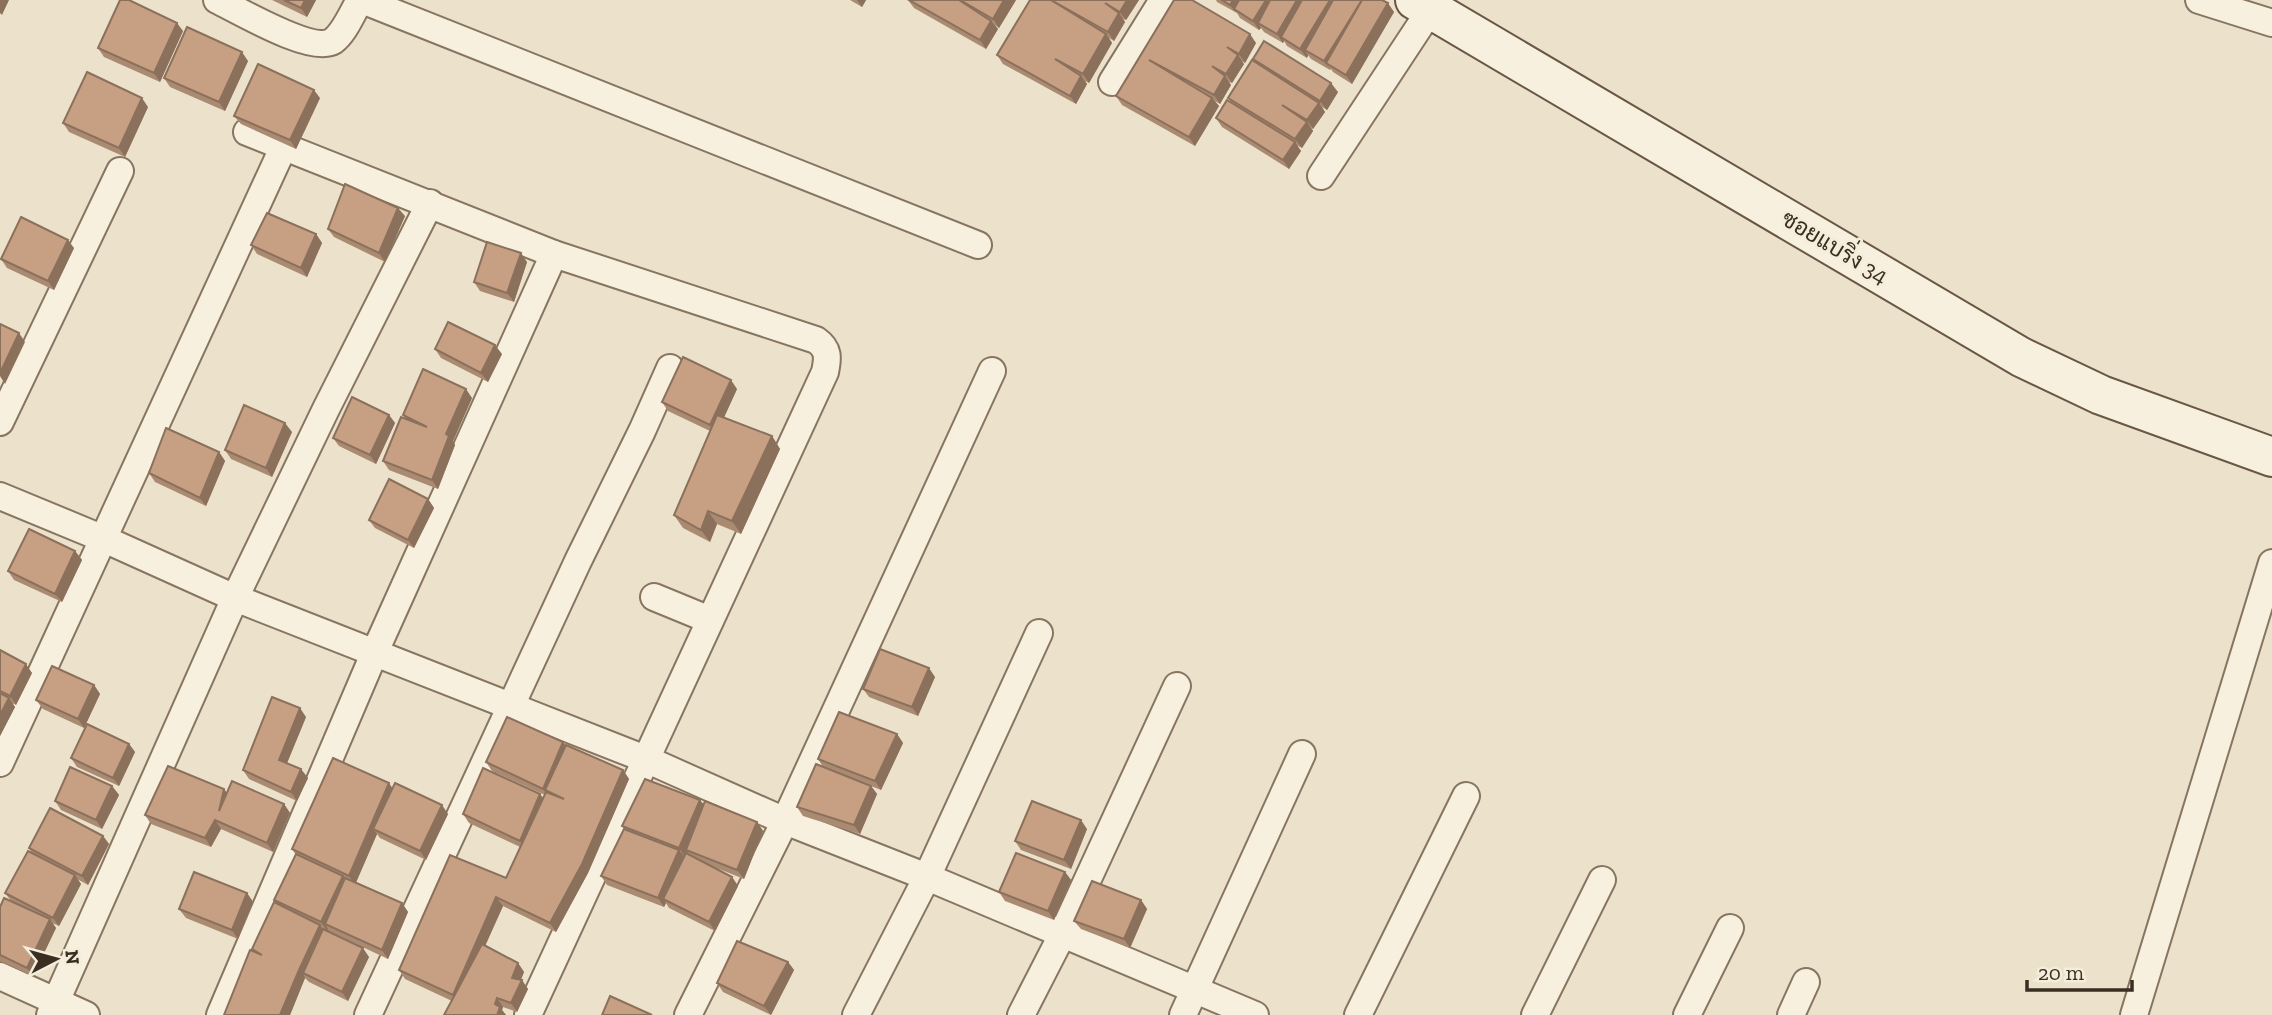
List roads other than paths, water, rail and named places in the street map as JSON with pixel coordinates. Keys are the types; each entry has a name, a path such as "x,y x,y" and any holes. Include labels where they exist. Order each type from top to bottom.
{"street":[{"path":"217,0 282,31 308,42 321,44 331,42 340,33 361,0 978,245"},
{"path":"1112,82 1163,0"},
{"path":"2199,0 2272,23"},
{"path":"1321,176 1423,5"},
{"name":"ซอยแบริ่ง 34","path":"1423,5 2021,357 2101,396 2272,457"},
{"path":"247,132 554,254 816,340 824,345 828,356 825,372 528,1015"},
{"path":"0,763 283,148"},
{"path":"0,422 120,171"},
{"path":"53,1008 235,598 326,409 430,204"},
{"path":"220,1015 374,654 554,254"},
{"path":"368,1015 670,368"},
{"path":"688,1015 785,821 992,371"},
{"path":"0,496 235,598 648,760 785,821 927,877 1255,1015"},
{"path":"2134,1015 2272,563"},
{"path":"654,597 710,620"},
{"path":"856,1015 927,877 1040,633"},
{"path":"1021,1015 1062,935 1177,686"},
{"path":"1183,1015 1302,754"},
{"path":"1358,1015 1466,796"},
{"path":"1535,1015 1602,880"},
{"path":"1687,1015 1730,928"},
{"path":"0,976 53,1008 86,1015"},
{"path":"1791,1015 1806,982"}]}
